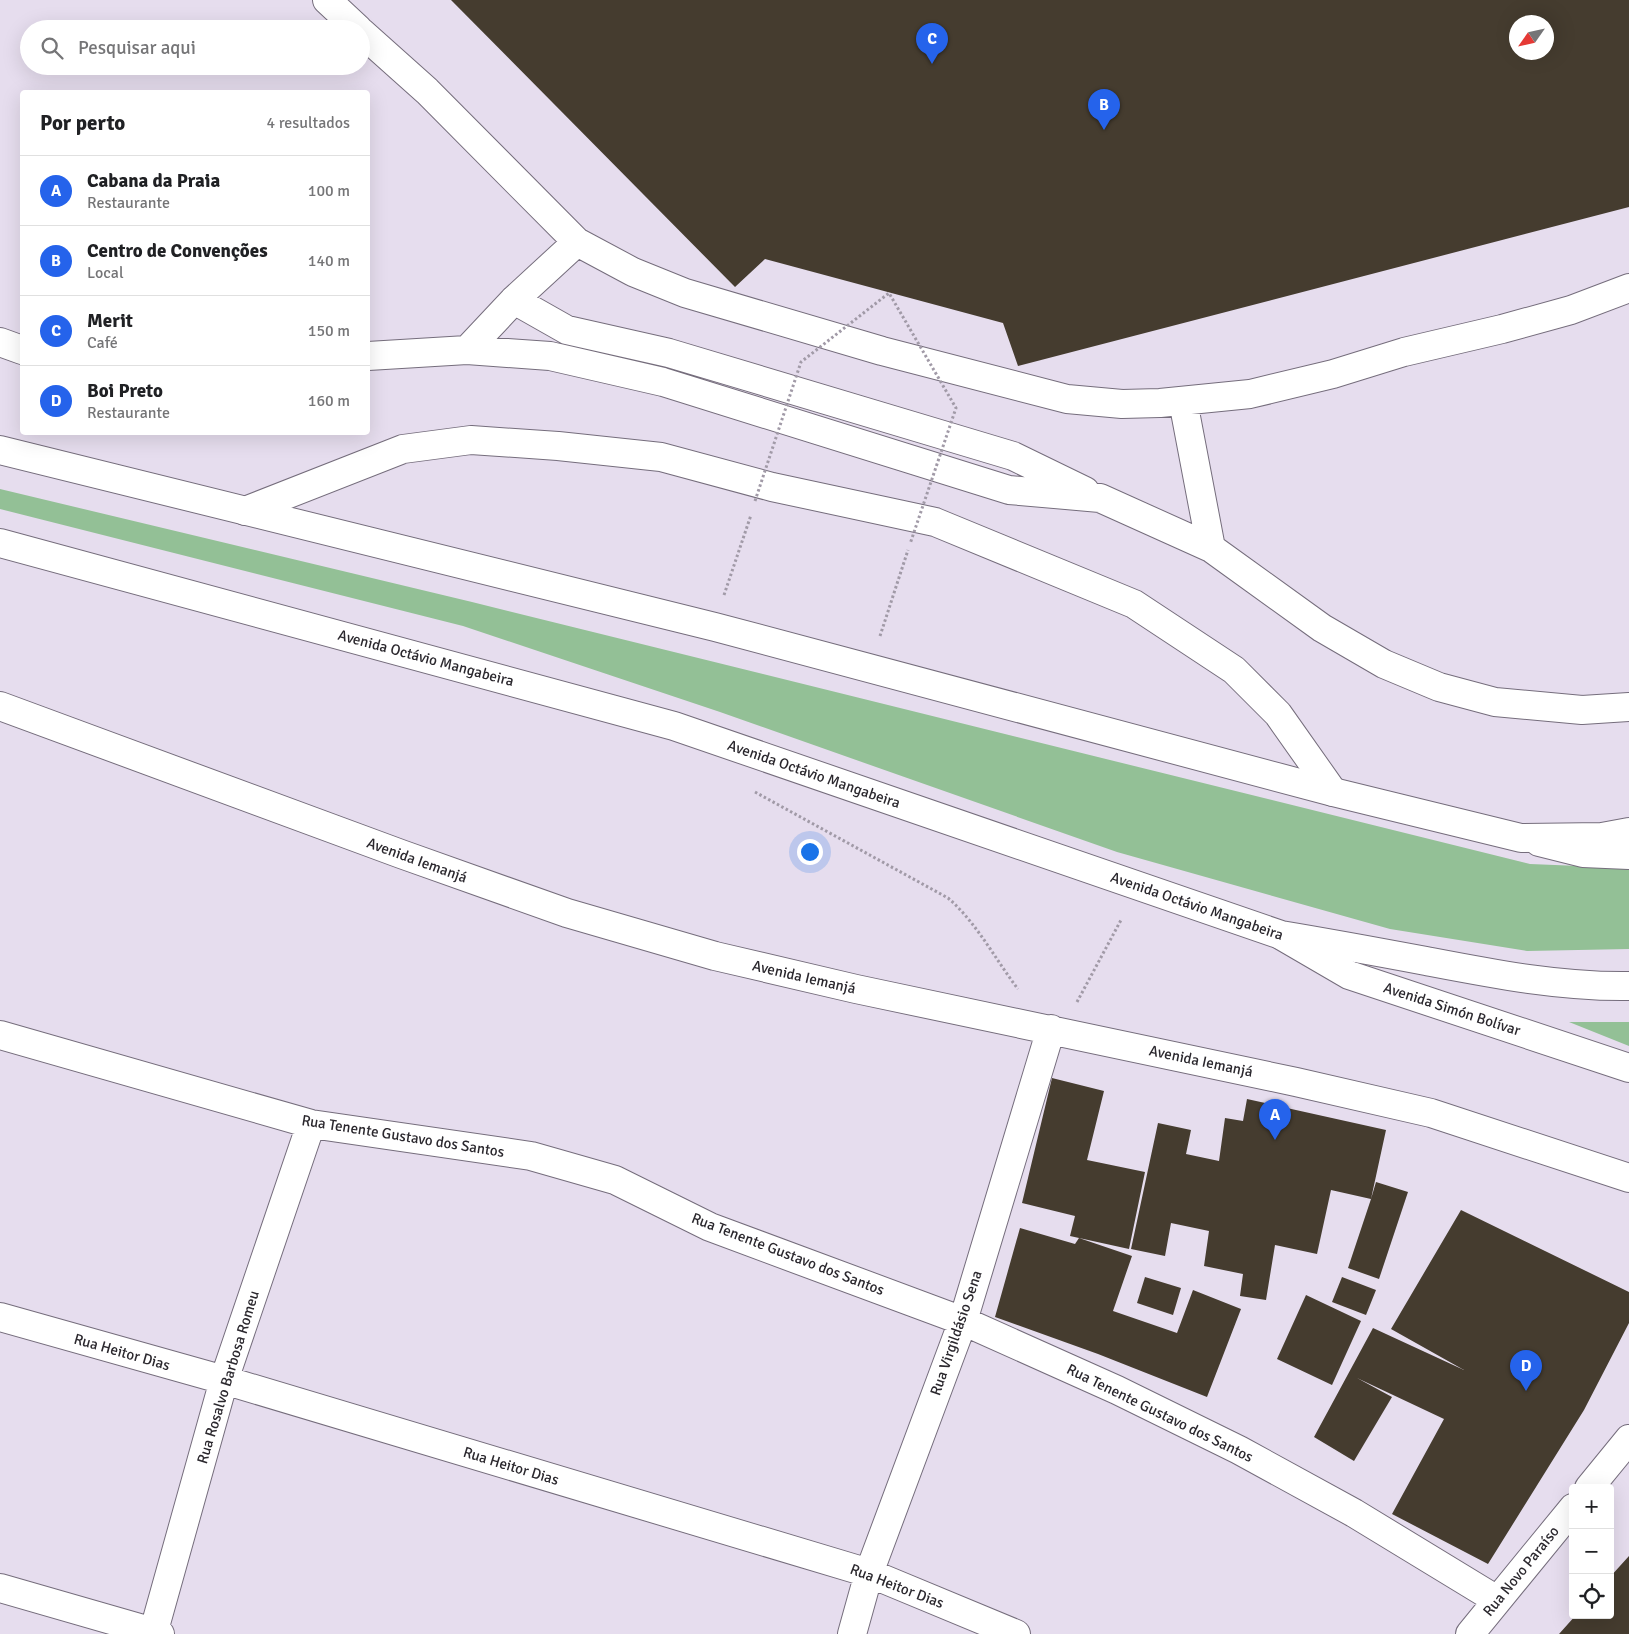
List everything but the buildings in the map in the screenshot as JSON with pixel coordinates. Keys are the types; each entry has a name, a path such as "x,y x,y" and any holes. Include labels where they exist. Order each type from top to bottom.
{"street":[{"path":"327,0 348,20"},
{"path":"370,40 426,91 577,242 633,272 685,293 882,351 1067,399 1122,404 1183,401 1250,394 1333,374 1404,352 1502,329 1571,310 1629,288"},
{"path":"468,350 514,300 577,242"},
{"path":"514,300 566,330 669,353 1014,456 1100,498 1211,548 1322,628 1384,664 1439,687 1495,702 1582,710 1629,707"},
{"path":"586,365 599,338"},
{"path":"0,342 20,349"},
{"path":"370,356 468,350 550,356 663,382 1009,490 1100,498"},
{"path":"663,382 669,353"},
{"path":"1183,401 1211,548"},
{"path":"0,438 12,453 714,627 1333,792 1583,853 1629,855"},
{"path":"245,511 403,449 472,440 558,446 661,457 772,487 935,522 1134,604 1234,670 1278,714 1333,792"},
{"name":"Avenida Octávio Mangabeira","path":"0,543 674,726 1281,935 1521,979 1600,986 1629,986"},
{"name":"Avenida Iemanjá","path":"0,706 345,834 567,913 715,956 856,989 1057,1030 1431,1113 1629,1178"},
{"path":"1522,838 1602,837 1629,832"},
{"name":"Avenida Simón Bolívar","path":"1281,935 1350,975 1629,1068"},
{"name":"Rua Virgildásio Sena","path":"852,1634 869,1573 962,1321 1057,1030"},
{"name":"Rua Tenente Gustavo dos Santos","path":"0,1035 311,1124 531,1156 615,1180 710,1227 962,1321 1117,1390 1239,1450 1354,1513 1497,1600"},
{"name":"Rua Rosalvo Barbosa Romeu","path":"156,1633 224,1380 311,1124"},
{"name":"Rua Heitor Dias","path":"0,1317 224,1380 869,1573 1016,1634"},
{"path":"1592,1484 1629,1438"},
{"name":"Rua Novo Paraíso","path":"1470,1634 1569,1513"},
{"path":"0,1588 156,1633"}],"path":[{"path":"723,598 801,362 889,293 956,408 878,644"},
{"path":"755,792 948,898 977,930 1022,994"},
{"path":"1057,1030 1121,920"}],"green space":[{"path":"0,489 472,602 1530,864 1629,868 1629,949 1527,951 1390,929 1117,852 720,712 463,626 0,509"},
{"path":"1569,1022 1629,1022 1629,1046"}],"place":[{"name":"Merit","path":"932,64"},
{"name":"Centro de Convenções","path":"1104,130"},
{"name":"Cabana da Praia","path":"1275,1140"},
{"name":"Boi Preto","path":"1526,1391"}]}
